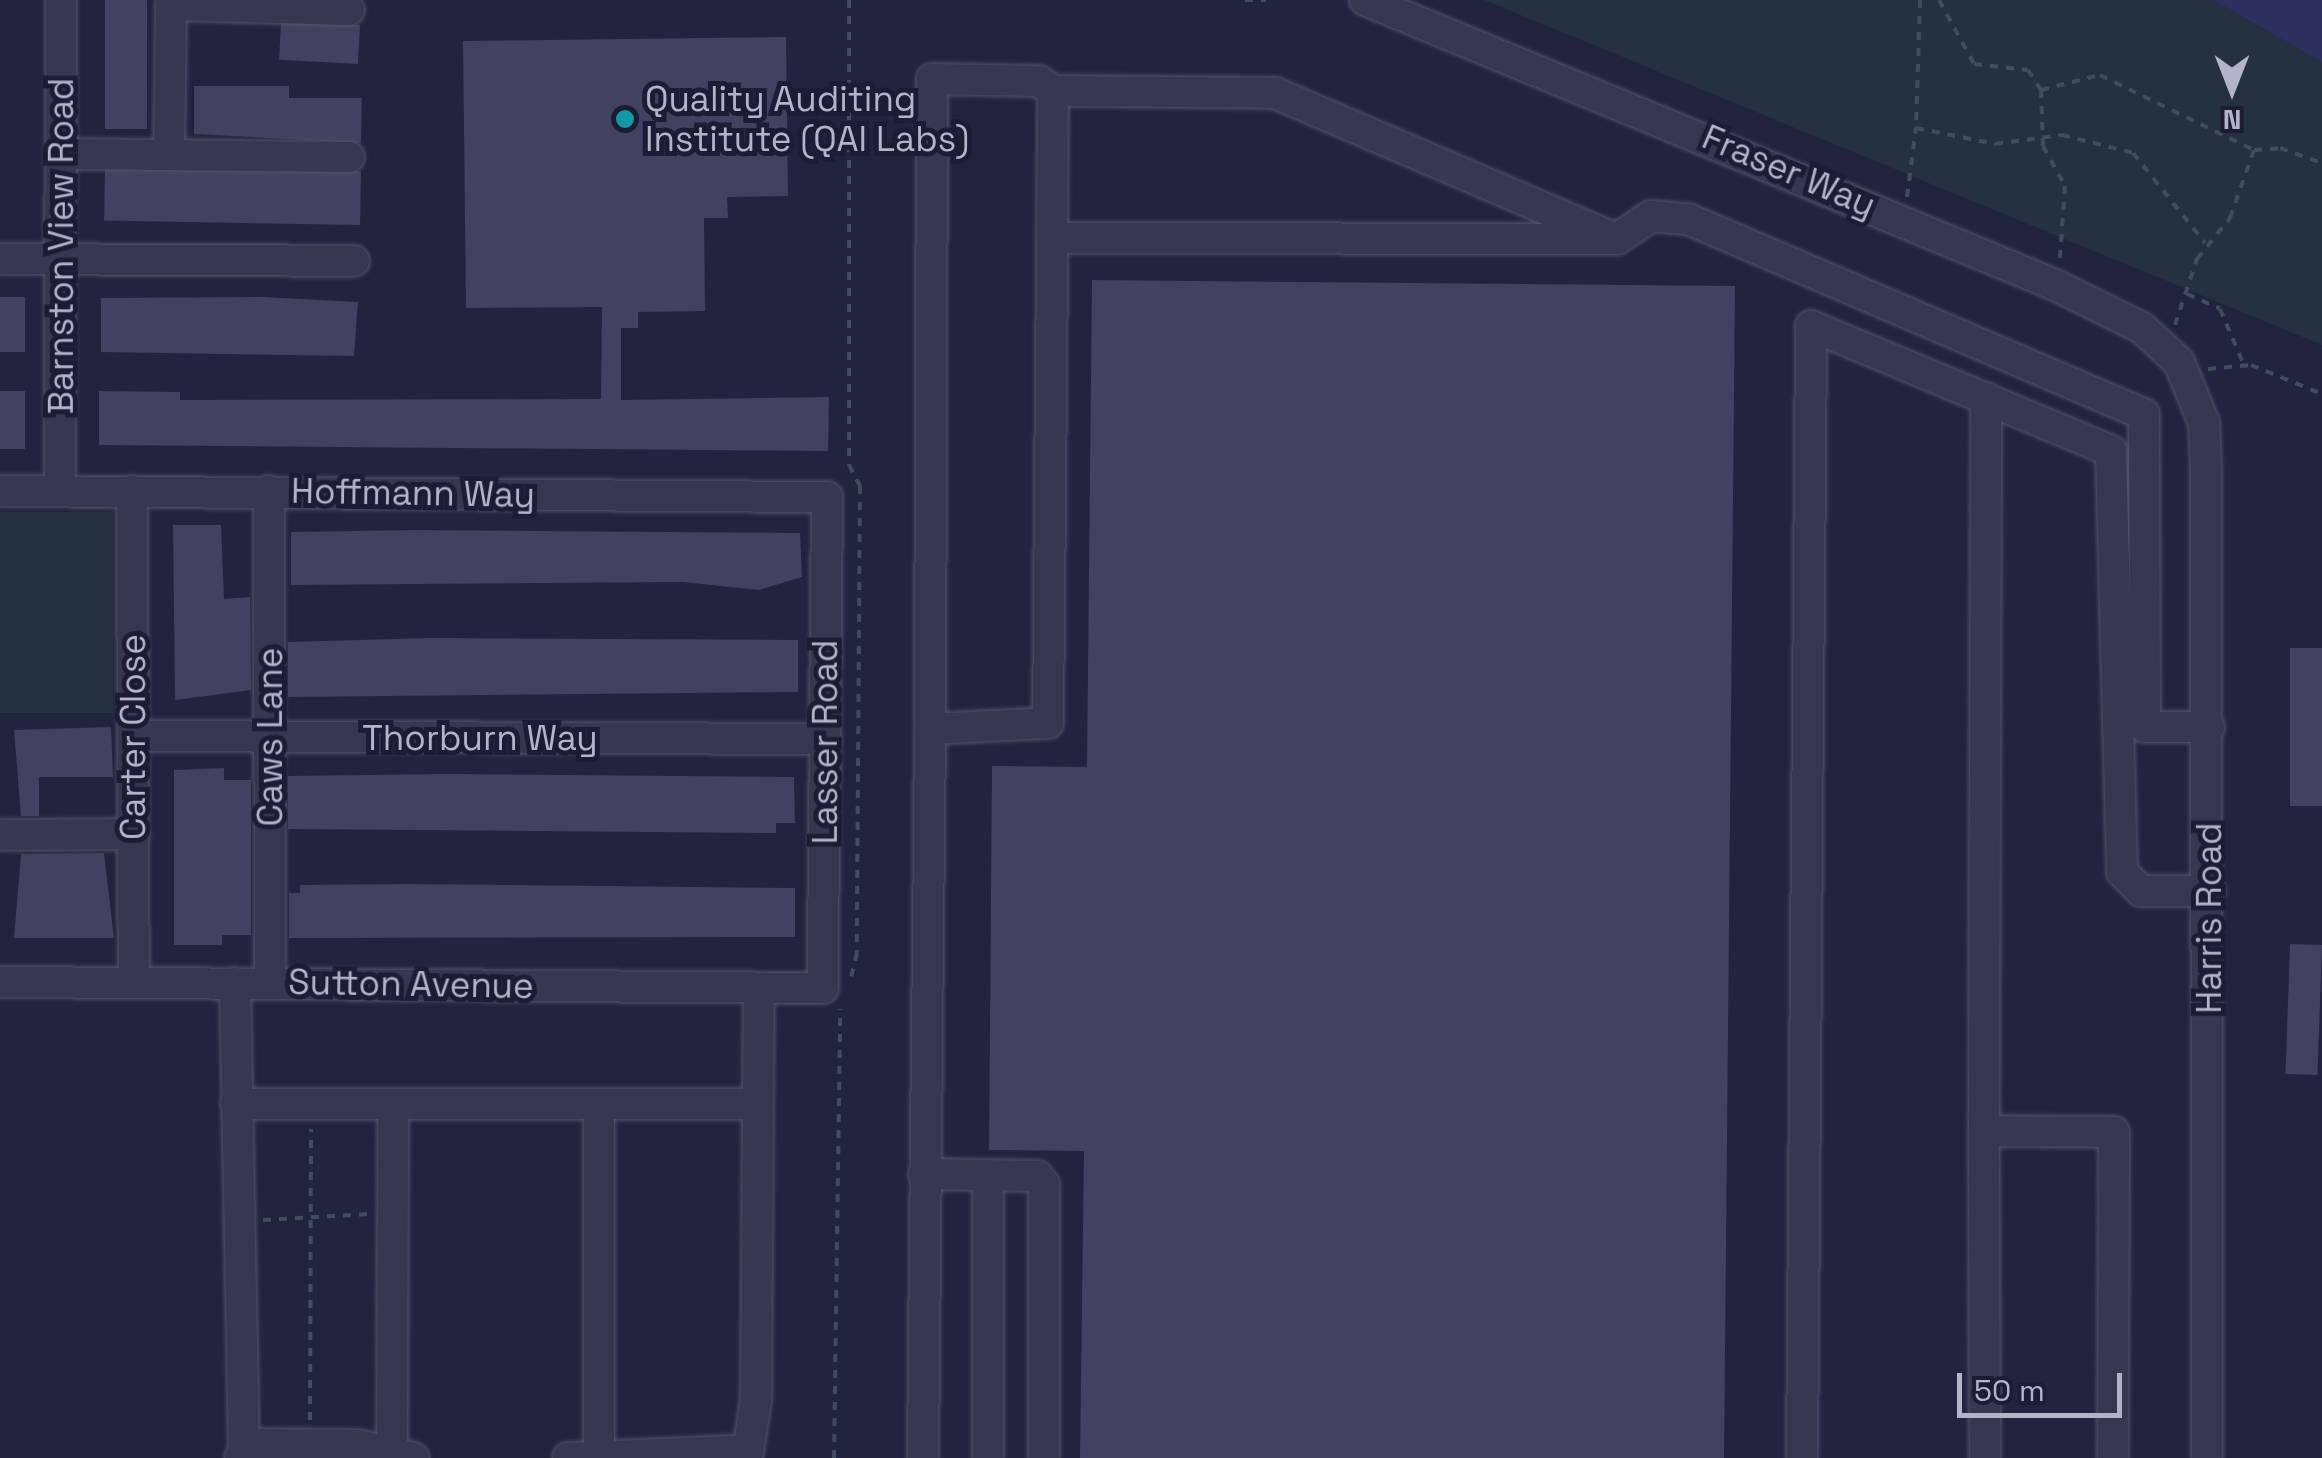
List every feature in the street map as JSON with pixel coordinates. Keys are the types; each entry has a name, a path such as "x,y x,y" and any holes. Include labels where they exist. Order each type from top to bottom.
{"street":[{"name":"Barnston View Road","path":"60,491 62,0"},
{"name":"Fraser Way","path":"1364,0 1905,219 2055,285 2166,346 2198,374"},
{"path":"170,154 171,6 282,4 349,10"},
{"path":"922,1458 932,80 1039,81 1053,91 1275,93 1617,240"},
{"path":"930,729 1048,723 1053,91"},
{"path":"61,154 349,157"},
{"path":"1052,238 1617,240 1650,216 1688,219 2144,414 2145,726 2209,727"},
{"path":"0,259 354,260"},
{"path":"1802,1458 1812,326 2111,452 2122,872 2141,891 2210,891"},
{"name":"Harris Road","path":"2198,374 2204,424 2209,727 2207,1458"},
{"path":"1984,1458 1986,398"},
{"name":"Hoffmann Way","path":"0,491 826,497"},
{"name":"Carter Close","path":"132,491 134,983"},
{"name":"Caws Lane","path":"269,491 270,983"},
{"name":"Lasser Road","path":"823,988 826,497"},
{"name":"Thorburn Way","path":"134,736 826,739"},
{"path":"0,835 134,834"},
{"name":"Sutton Avenue","path":"0,982 823,988"},
{"path":"235,983 242,1455"},
{"path":"568,1458 599,1452 748,1454 756,1400 758,988"},
{"path":"236,1104 758,1104"},
{"path":"242,1455 257,1444 310,1444 403,1456 393,1213 394,1104"},
{"path":"599,1104 599,1452"},
{"path":"1984,1131 2114,1132 2113,1458"},
{"path":"924,1174 1037,1176 1044,1184 1044,1458"},
{"path":"988,1176 988,1458"}],"path":[{"path":"1245,0 1266,0"},
{"path":"1905,219 1916,128 1920,0"},
{"path":"1939,0 1974,64 2028,70 2042,90 2040,135 2065,186 2055,285"},
{"path":"2042,90 2100,76 2254,150 2280,148 2322,164"},
{"path":"1916,128 1995,144 2040,135 2133,153 2206,243"},
{"path":"2166,346 2206,243 2230,218 2254,150"},
{"path":"2187,294 2220,309 2244,365"},
{"path":"2198,374 2244,365 2322,394"},
{"path":"310,1444 311,1115"},
{"path":"238,1221 393,1213"}],"shaded area":[{"path":"1484,0 2213,0 2322,62 2322,345"},
{"path":"2213,0 2322,0 2322,62"},
{"path":"0,512 113,512 113,713 0,713"}],"building":[{"path":"105,0 147,0 147,129 105,129"},
{"path":"281,21 360,25 358,64 279,60"},
{"name":"Quality Auditing Institute (QAI Labs)","path":"786,37 788,196 727,197 728,218 704,218 705,311 638,312 638,328 621,328 621,400 829,397 828,451 99,445 99,391 180,392 180,400 601,399 602,307 466,308 463,41"},
{"path":"194,86 289,86 289,98 362,98 361,143 194,134"},
{"path":"105,167 361,171 360,225 104,221"},
{"path":"1092,280 1735,286 1724,1458 1080,1458 1084,1151 989,1150 992,766 1087,767"},
{"path":"0,297 25,297 25,352 0,352"},
{"path":"262,297 358,302 354,356 101,352 101,298"},
{"path":"0,391 25,391 25,449 0,449"},
{"path":"173,525 221,525 224,599 250,597 251,690 175,700"},
{"path":"291,532 800,533 802,577 759,590 683,582 291,585"},
{"path":"431,638 798,640 798,692 288,697 288,642"},
{"path":"2290,648 2322,648 2322,806 2290,806"},
{"path":"111,727 113,777 39,777 39,816 21,816 14,730"},
{"path":"224,768 224,780 251,780 251,935 222,935 222,945 174,945 174,770"},
{"path":"288,776 794,777 795,823 776,823 776,833 288,829"},
{"path":"104,853 114,938 14,938 21,854"},
{"path":"300,885 795,888 795,937 289,938 289,893 300,893"},
{"path":"2290,944 2322,945 2317,1075 2285,1074"}],"place":[{"name":"Quality Auditing Institute (QAI Labs)","path":"625,119"}]}
